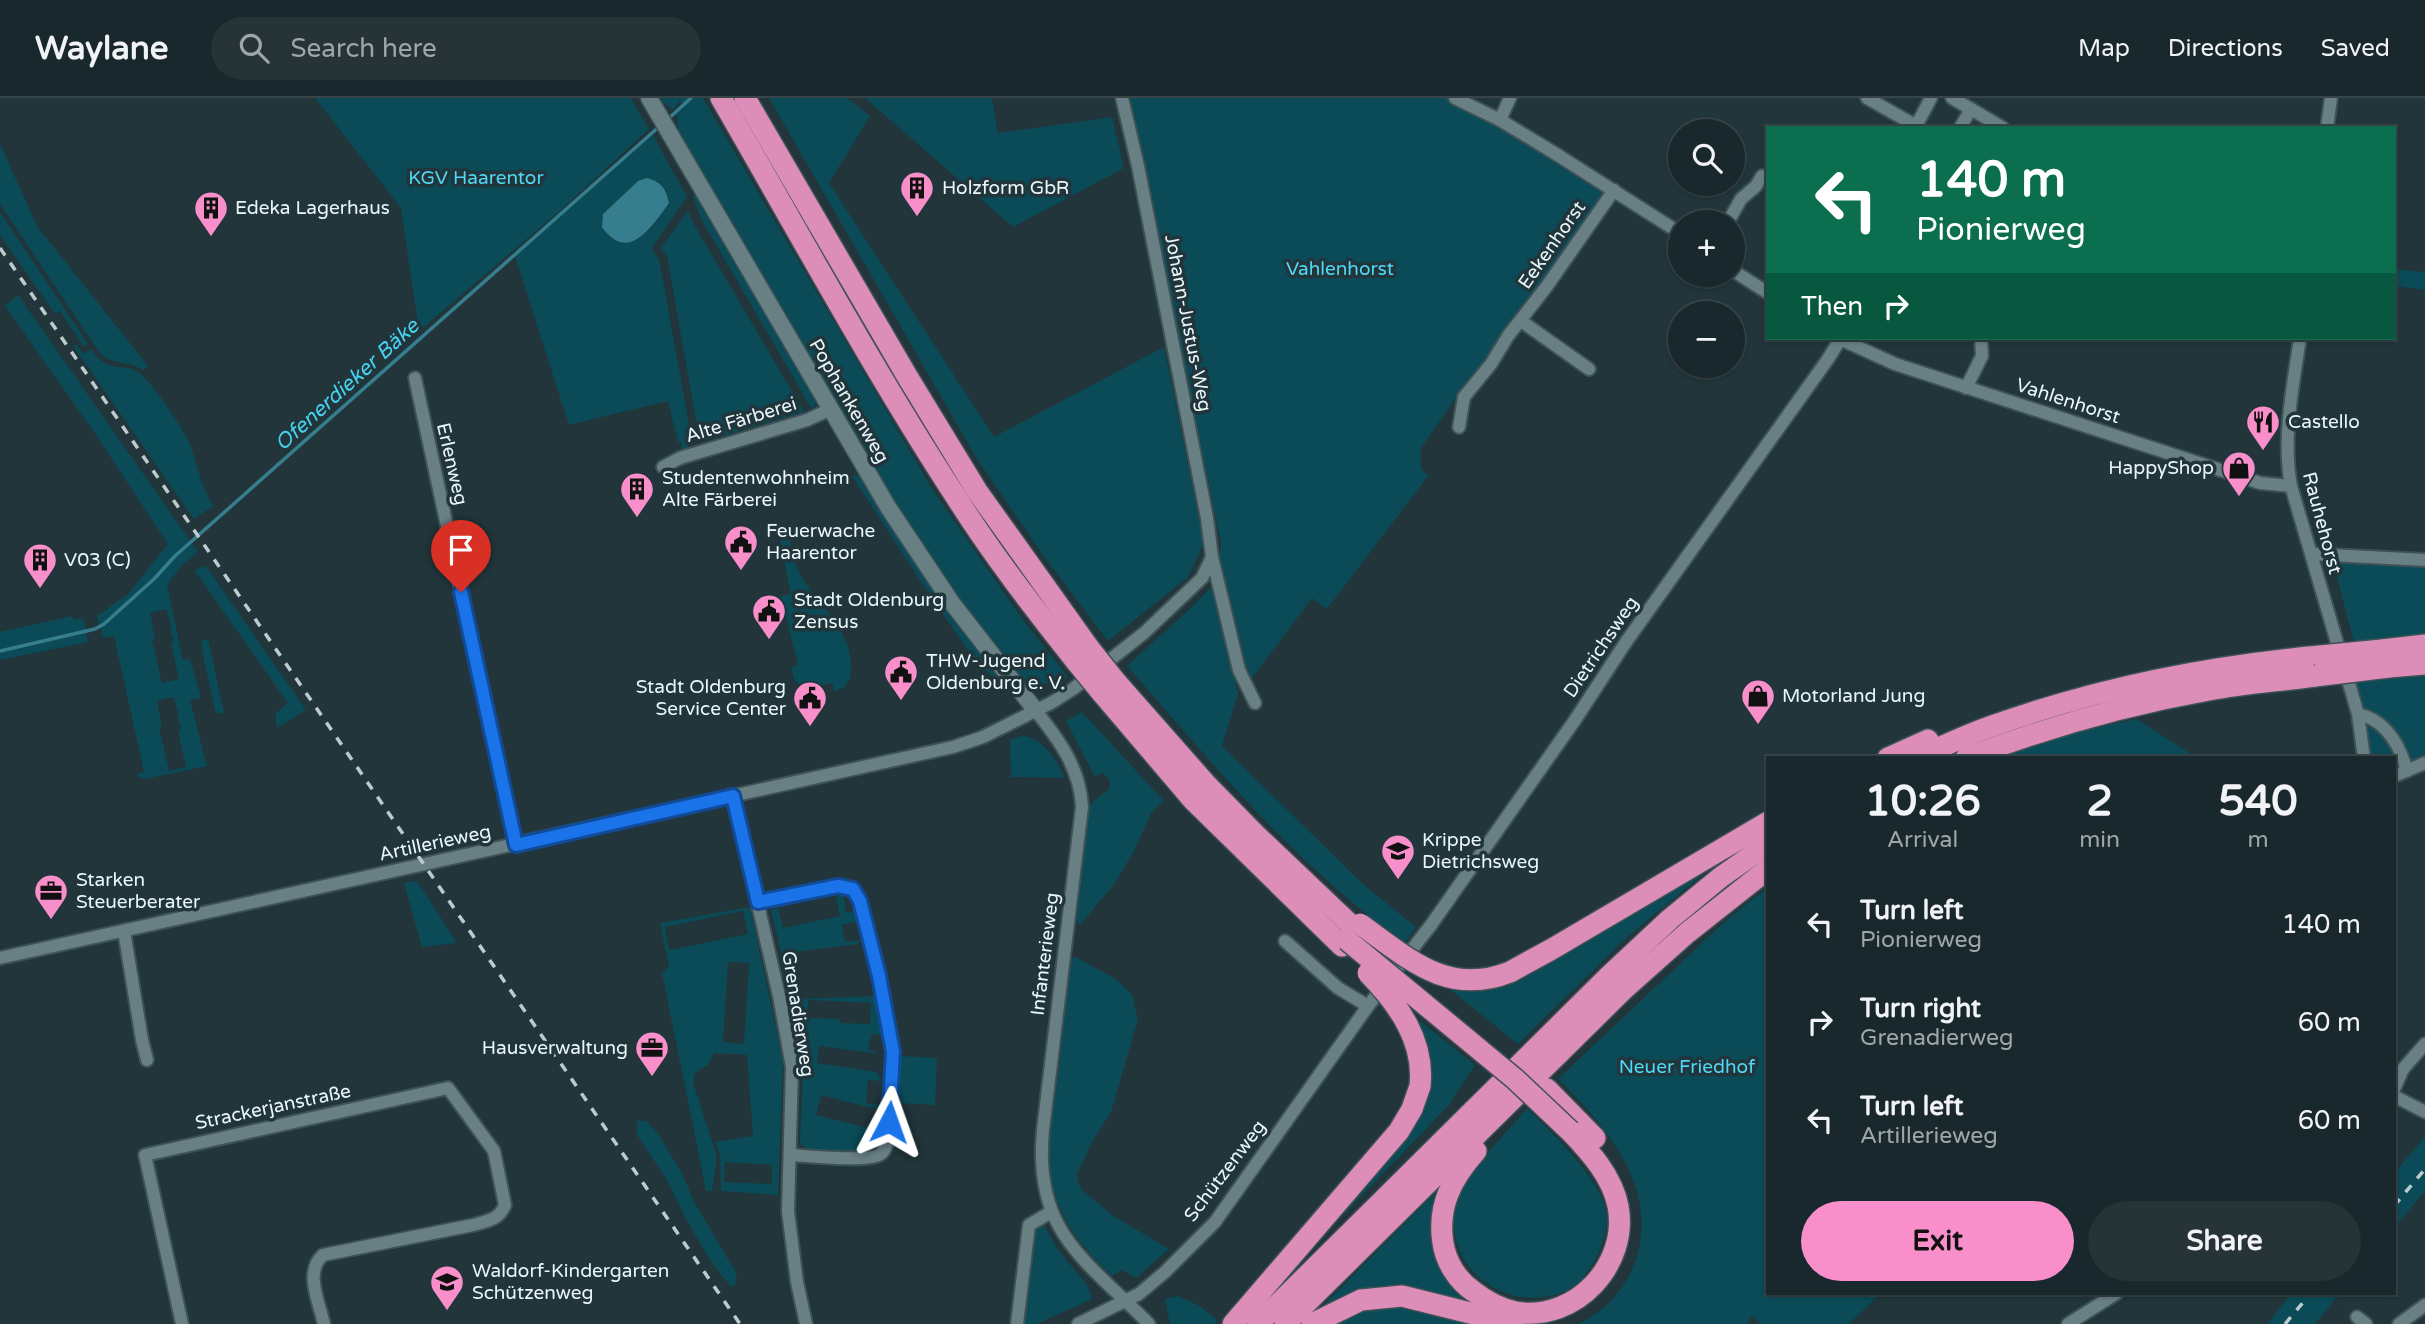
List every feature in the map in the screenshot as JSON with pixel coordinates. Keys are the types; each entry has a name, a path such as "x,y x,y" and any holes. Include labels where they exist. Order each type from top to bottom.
{"highway":[{"path":"721,98 956,498 1024,596 1082,654 1185,791 1278,883 1351,935 1515,1079 1609,1156 1620,1176 1632,1212 1632,1230 1622,1267 1603,1295 1575,1314 1550,1324"},
{"path":"745,98 906,376 1082,654"},
{"path":"1921,756 1994,725 2079,699 2150,682 2228,668 2317,666 2385,658 2425,645"},
{"path":"2385,658 2425,664"},
{"path":"1971,756 2017,738 2090,716 2317,666"},
{"path":"1109,687 1256,835 1326,901 1351,935 1407,1024 1420,1058 1420,1086 1412,1109 1399,1130 1233,1324"},
{"path":"1893,756 1948,733 1994,725"},
{"path":"1351,935 1440,976 1463,981 1485,979 1510,972 1552,949 1766,823"},
{"path":"1258,1324 1619,966 1690,902 1766,845"},
{"path":"1285,1324 1642,974 1715,910 1766,871"},
{"path":"1516,1097 1504,1121 1458,1174 1448,1191 1442,1210 1441,1232 1445,1253 1455,1273 1467,1287 1498,1307 1534,1313 1566,1305 1600,1278 1615,1252 1620,1222 1617,1204 1609,1183 1575,1126"},
{"path":"1312,1324 1361,1300 1402,1296 1517,1324"}],"street":[{"name":"Johann-Justus-Weg","path":"1122,98 1138,166 1207,518 1212,557 1240,670 1255,703"},
{"path":"1455,98 1500,120 1668,225"},
{"path":"1500,120 1510,98"},
{"path":"1867,98 1916,126"},
{"path":"1918,126 1931,98"},
{"path":"1952,98 2000,126"},
{"path":"2327,126 2331,98"},
{"name":"Pophankenweg","path":"652,103 888,508 944,592 1035,711"},
{"path":"1960,126 1971,109"},
{"path":"1735,210 1762,176"},
{"name":"Eekenhorst","path":"1459,427 1464,397 1491,364 1614,190"},
{"path":"1745,278 1766,292"},
{"path":"1521,321 1588,369"},
{"name":"Dietrichsweg","path":"1392,975 1431,925 1839,340"},
{"name":"Vahlenhorst","path":"1844,340 1895,364 1966,388 2260,483 2291,486"},
{"path":"1966,388 1982,356 1982,340"},
{"name":"Rauhehorst","path":"2300,340 2286,463 2358,714 2364,756"},
{"name":"Erlenweg","path":"415,378 516,845"},
{"name":"Alte Färberei","path":"663,467 680,458 807,420 830,410"},
{"path":"2311,554 2425,560"},
{"path":"1035,711 1073,690 1143,633 1202,578 1212,557"},
{"name":"Artillerieweg","path":"0,958 965,744 1035,711"},
{"name":"Infanterieweg","path":"1035,711 1070,759 1078,782 1082,807 1041,1150 1042,1184 1051,1212 1071,1245 1149,1324"},
{"path":"2358,714 2375,720 2390,734 2401,749 2407,771"},
{"path":"2396,775 2425,763"},
{"name":"Grenadierweg","path":"733,796 792,1067 789,1235 806,1324"},
{"path":"758,902 838,886 853,889 860,901 879,976 893,1052 886,1149 867,1157 790,1155"},
{"path":"124,932 147,1060"},
{"path":"1285,940 1338,988 1368,1006"},
{"name":"Schützenweg","path":"1078,1324 1126,1302 1165,1272 1215,1222 1392,975"},
{"path":"2396,1084 2399,1076 2425,1044"},
{"name":"Strackerjanstraße","path":"182,1324 145,1154 448,1088 494,1151 505,1205 497,1218 485,1222 323,1255 316,1261 312,1272 324,1324"},
{"path":"2396,1097 2425,1112"},
{"path":"1017,1324 1028,1230 1033,1221 1051,1212"},
{"path":"2068,1324 2114,1295"},
{"path":"2399,1324 2425,1305"}],"green space":[{"name":"KGV Haarentor","path":"315,98 631,98 649,129 562,209 419,331 401,208"},
{"path":"656,98 703,98 932,489 1023,620 1068,677 1051,685 1033,681 1024,683 958,600 894,504 676,133 677,114 683,105 680,101 673,110 662,101 659,103"},
{"path":"769,98 847,98 870,116 829,183 994,437 1164,347 1204,543 1188,577 1108,641 1045,558 977,459"},
{"path":"865,98 992,98 998,133 1112,117 1124,168 1013,227"},
{"name":"Vahlenhorst","path":"1129,98 1447,98 1501,124 1608,193 1421,448 1421,469 1428,476 1327,609 1312,598 1252,678 1239,652 1218,565 1221,543"},
{"path":"653,135 687,197 653,246 653,251 659,259 690,430 692,442 688,443 689,450 682,451 681,442 678,442 668,401 569,425 514,253","holes":["638,181 658,181 666,191 669,203 651,228 637,239 628,242 609,237 603,214"]},
{"path":"0,144 37,226 148,366 144,370 101,355 0,204"},
{"path":"697,193 811,390 816,402 813,411 700,217 693,196"},
{"path":"688,210 804,412 708,440 699,437 667,256 661,248"},
{"path":"0,212 88,344 84,347 60,311 55,314 0,235"},
{"path":"2396,269 2425,272 2425,290 2396,286"},
{"path":"18,295 198,552 182,565 167,585 183,660 190,659 201,698 190,700 207,766 145,779 138,777 138,773 144,772 114,636 103,638 97,616 128,594 168,544 94,432 5,306","holes":["166,609 172,627 170,628 174,642 171,643 179,679 162,683 152,640 155,639 150,613","173,697 179,714 177,715 181,729 178,731 186,767 169,771 159,727 162,726 157,701"]},
{"path":"76,344 83,354 91,349 105,363 131,369 145,378 170,410 187,438 205,491 213,506 194,519 73,346"},
{"path":"852,476 862,477 990,667 1012,695 976,662"},
{"path":"784,523 797,569 847,644 851,660 850,677 847,684 834,691 832,683 810,688 799,686 794,679 791,667 798,665 781,596 791,594 778,531"},
{"path":"2333,562 2425,565 2425,755 2396,767 2396,756 2364,756 2348,681 2364,681"},
{"path":"206,566 306,710 277,728 275,714 288,703 194,570"},
{"path":"1215,583 1238,693 1222,746 1364,885 1416,927 1405,943 1328,882 1293,848 1225,777 1127,666"},
{"path":"72,616 74,620 83,618 88,642 0,660 0,632"},
{"path":"208,639 224,712 218,714 215,711 201,645 203,640"},
{"path":"1082,712 1164,801 1151,813 1134,851 1115,883 1080,925 1076,920 1089,805 1109,789 1110,781 1103,773 1095,777 1066,721"},
{"path":"2137,719 2194,756 2003,756 2074,732"},
{"path":"1021,736 1035,740 1048,750 1064,778 1011,777 1010,740"},
{"path":"1724,857 1626,938 1518,1044 1447,987 1471,992 1486,991 1565,954 1589,936"},
{"path":"417,881 457,943 422,947 404,883"},
{"name":"Neuer Friedhof","path":"1766,889 1766,1295 1879,1295 1849,1324 1761,1324 1752,1315 1748,1324 1578,1324 1609,1302 1627,1280 1640,1243 1641,1216 1637,1190 1627,1165 1596,1120 1558,1079 1724,922"},
{"path":"843,894 846,912 861,913 863,920 842,925 845,942 861,940 858,944 795,952 800,999 878,996 887,1036 872,1034 868,1049 879,1054 819,1046 817,1063 877,1072 881,1081 868,1080 866,1104 885,1105 883,1142 872,1152 812,1151 800,1143 803,1073 795,1010 771,910 778,908 783,928 840,916 836,896","holes":["808,1000 871,1003 870,1024 808,1018","821,1095 880,1110 876,1130 816,1115"]},
{"path":"750,907 783,1060 778,1195 721,1191 720,1154 715,1142 753,1136 747,1055 714,1053 709,1064 695,1073 693,1083 717,1156 712,1191 706,1191 662,973 669,967 660,923","holes":["743,911 748,934 669,950 665,927","728,962 749,963 744,1044 723,1042","725,1162 772,1165 772,1184 724,1182"]},
{"path":"1075,957 1116,979 1132,995 1138,1019 1111,1112 1092,1142 1077,1174 1081,1189 1112,1215 1169,1249 1136,1278 1122,1270 1112,1276 1081,1242 1058,1203 1050,1172 1051,1124 1071,958"},
{"path":"1420,1021 1475,1065 1448,1106 1257,1305 1401,1138 1424,1107 1431,1083 1432,1064 1417,1026"},
{"path":"900,1056 937,1058 935,1105 898,1103"},
{"path":"1527,1108 1588,1174 1604,1204 1607,1218 1599,1251 1580,1281 1573,1288 1546,1297 1520,1297 1496,1289 1477,1275 1462,1256 1455,1233 1455,1207 1467,1177"},
{"path":"637,1121 646,1121 657,1132 683,1175 694,1202 737,1274 735,1285 731,1287 710,1260 667,1180 637,1135"},
{"path":"2425,1137 2425,1191 2396,1226 2396,1171"},
{"path":"1442,1186 1435,1238 1494,1311 1432,1293 1397,1288 1325,1309 1323,1306"},
{"path":"1042,1221 1058,1250 1088,1286 1092,1299 1037,1324 1023,1324 1033,1230"},
{"path":"2290,1295 2338,1295 2315,1324 2267,1324"},
{"path":"1178,1296 1198,1305 1217,1320 1214,1324 1170,1324 1165,1299"},
{"path":"1384,1305 1414,1307 1470,1324 1333,1324 1368,1308"}],"shaded area":[{"path":"647,178 663,187 669,203 639,238 621,242 612,238 602,227 603,214 638,181"}],"waterway":[{"name":"Ofenerdieker Bäke","path":"667,120 691,98"},
{"name":"Ofenerdieker Bäke","path":"0,651 95,629 104,624 175,556 661,125"}],"railway":[{"path":"0,248 740,1324"},
{"path":"2396,1204 2425,1169"},
{"path":"2285,1324 2309,1295"}],"place":[{"name":"Holzform GbR","path":"917,218"},
{"name":"Edeka Lagerhaus","path":"211,238"},
{"name":"Castello","path":"2263,452"},
{"name":"HappyShop","path":"2239,498"},
{"name":"Studentenwohnheim Alte Färberei","path":"637,519"},
{"name":"Feuerwache Haarentor","path":"741,572"},
{"name":"V03 (C)","path":"40,590"},
{"name":"Stadt Oldenburg Zensus","path":"769,641"},
{"name":"THW-Jugend Oldenburg e. V.","path":"901,702"},
{"name":"Motorland Jung","path":"1758,726"},
{"name":"Stadt Oldenburg Service Center","path":"810,728"},
{"name":"Krippe Dietrichsweg","path":"1398,881"},
{"name":"Starken Steuerberater","path":"51,921"},
{"name":"Hausverwaltung","path":"652,1078"},
{"name":"Waldorf-Kindergarten Schützenweg","path":"447,1312"}],"route":[{"path":"461,592 516,845 733,796 758,902 838,886 853,889 860,901 879,976 893,1052 889,1122"}]}
